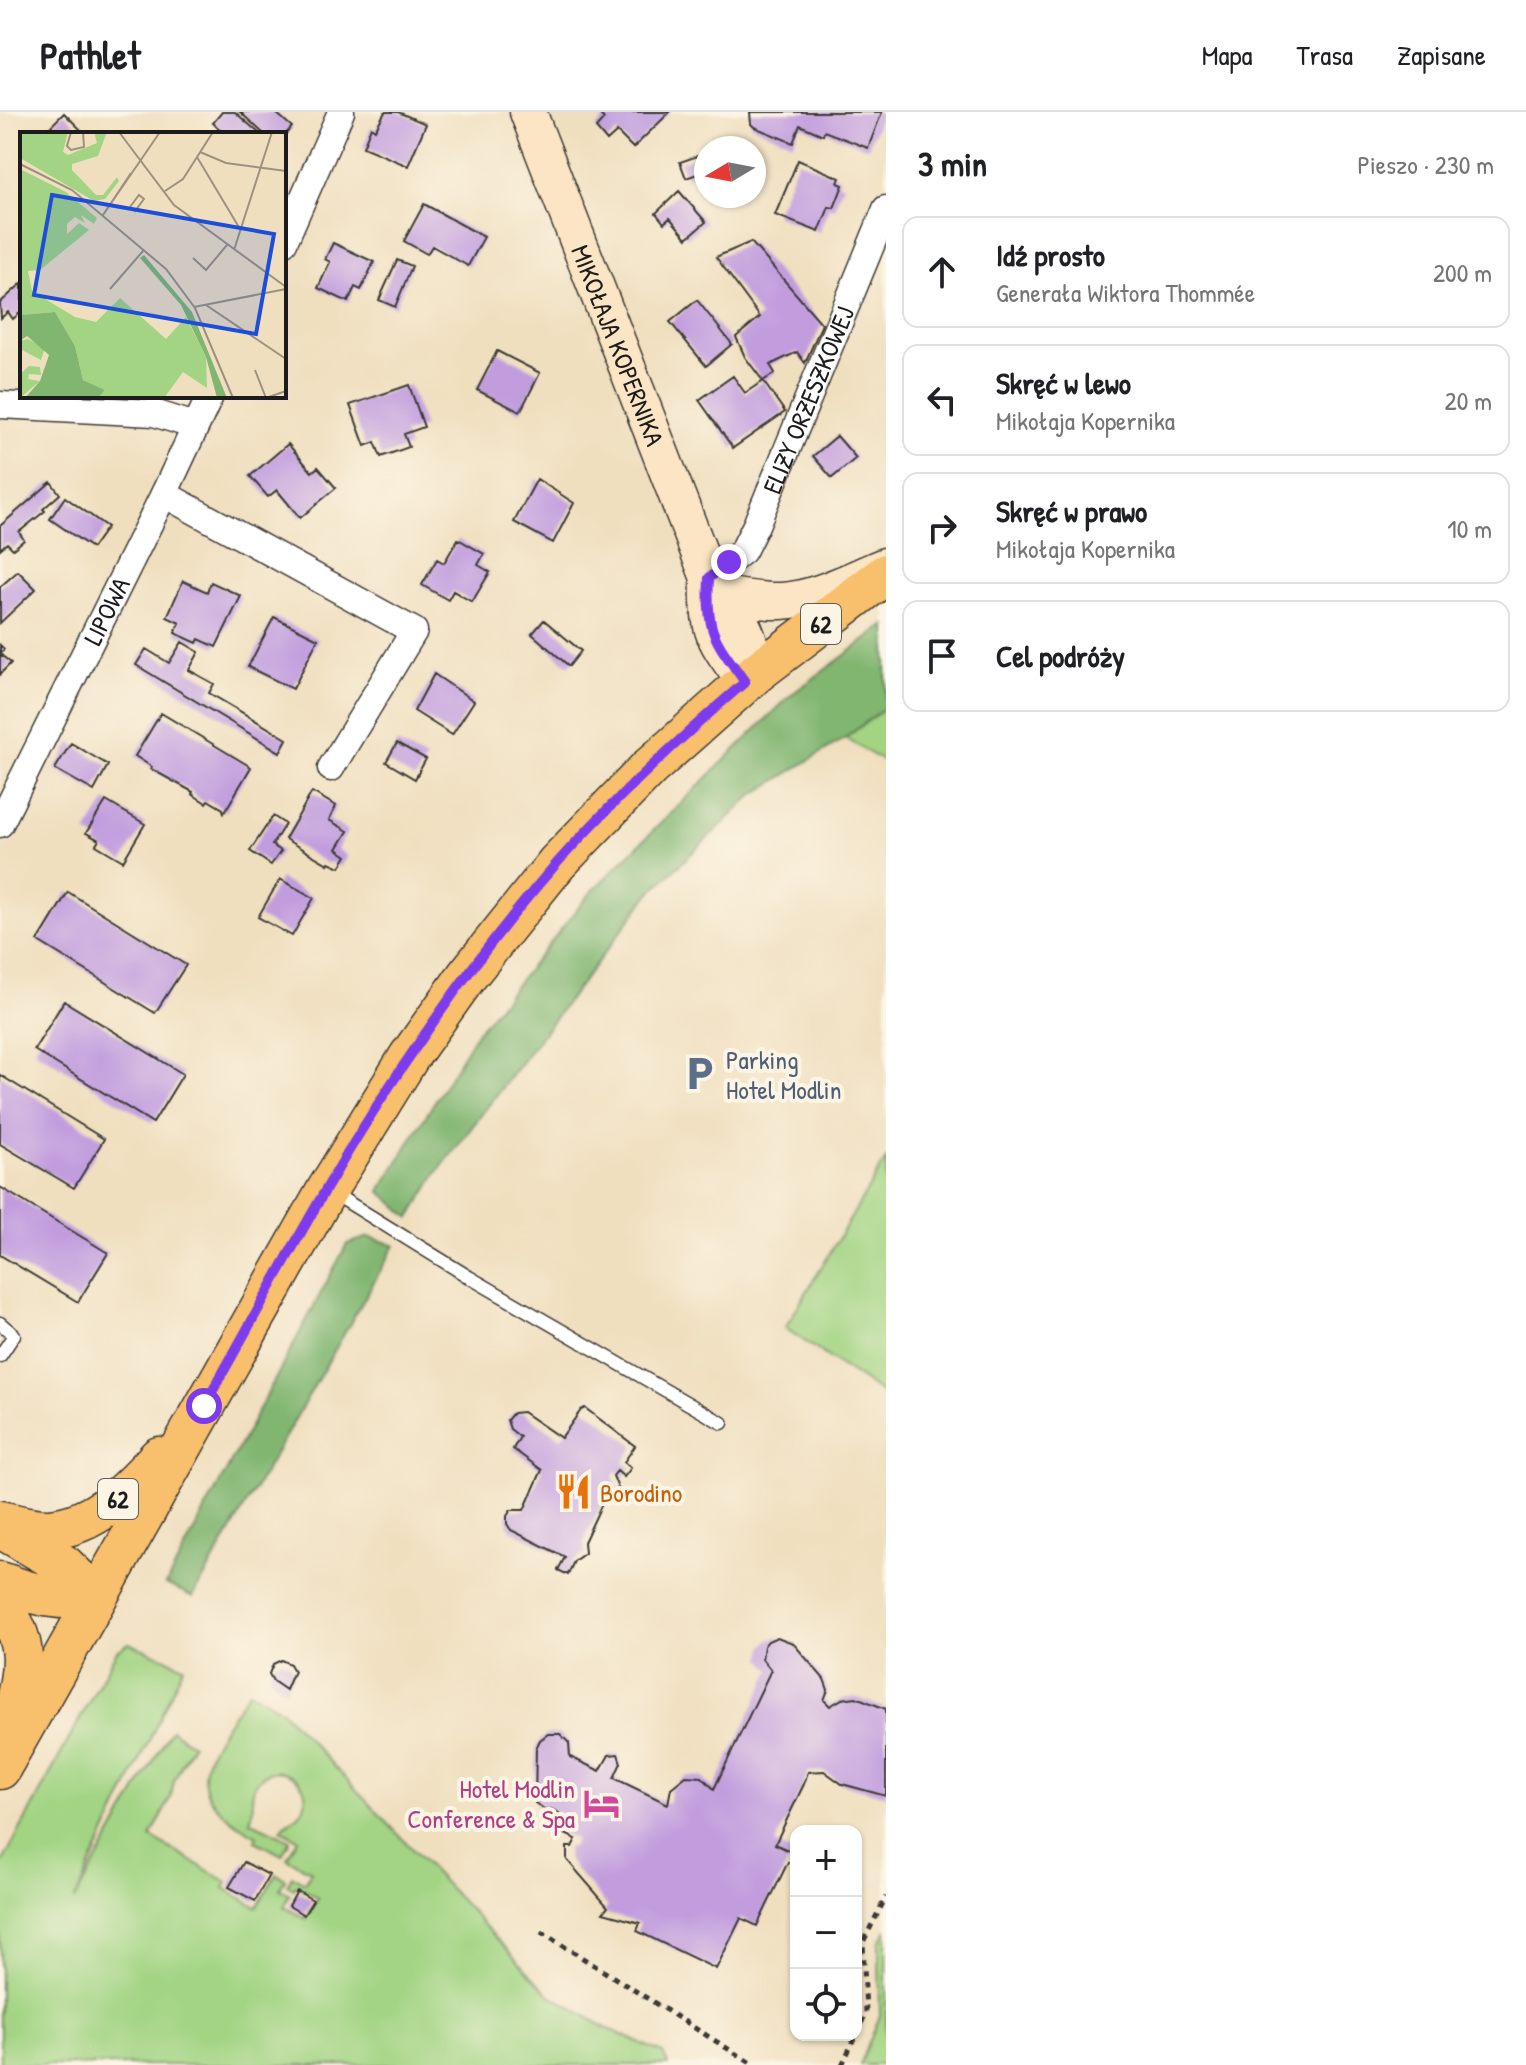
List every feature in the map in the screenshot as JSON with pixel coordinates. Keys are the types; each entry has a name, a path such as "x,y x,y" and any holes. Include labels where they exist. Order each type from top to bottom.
{"main road":[{"name":"62","path":"97,1597 327,1190 409,1057 466,977 557,863 628,789 750,678 886,574"},
{"name":"62","path":"0,1521 50,1529 106,1508 126,1493 204,1406"},
{"path":"0,1527 64,1565 97,1597"},
{"path":"0,1582 38,1596 61,1599 97,1597"},
{"path":"2,1766 97,1597"},
{"path":"0,1605 13,1619 23,1656 2,1766"}],"street":[{"path":"286,237 341,112"},
{"name":"MIKOŁAJA KOPERNIKA","path":"528,112 716,587 708,604 711,629 715,639 750,678"},
{"name":"ELIZY ORZESZKOWEJ","path":"716,587 743,551 756,525 886,209"},
{"name":"LIPOWA","path":"0,824 209,398"},
{"path":"2,407 154,413 195,426"},
{"path":"164,494 414,631 331,768"},
{"path":"716,587 778,601 795,600 886,566"}],"lane":[{"path":"327,1190 469,1277 722,1423"},
{"path":"0,1323 14,1335 0,1356"}],"path":[{"path":"862,2022 866,2013 863,1942 886,1897"},
{"path":"541,1932 754,2065"},
{"path":"842,2065 853,2041"}],"green space":[{"path":"886,625 886,707 845,738 753,795 650,893 437,1173 410,1218 380,1191 477,1032 593,890 792,694"},
{"path":"886,707 886,763 845,738"},
{"path":"886,1159 886,1396 785,1328"},
{"path":"369,1237 395,1245 193,1597 166,1584 347,1244"},
{"path":"129,1643 184,1666 74,1901 171,1730 192,1744 151,1837 227,1882 224,1888 257,1907 276,1874 285,1879 280,1889 290,1895 284,1907 306,1919 318,1898 296,1885 294,1889 287,1885 292,1876 305,1883 311,1871 287,1858 298,1839 281,1830 303,1809 306,1798 298,1781 281,1772 271,1772 262,1776 253,1790 250,1821 290,1840 282,1855 255,1841 257,1836 230,1819 213,1803 205,1786 210,1753 249,1691 281,1710 549,1994 606,2028 663,2053 668,2065 0,2065 0,1867 116,1652"},
{"path":"886,1931 886,2065 860,2065 880,2016 879,1943"}],"building":[{"path":"222,112 235,112 258,132 223,132 213,123"},
{"path":"240,112 275,112 292,127 286,134 262,132"},
{"path":"385,112 398,112 426,124 408,166 363,147 371,127 375,130"},
{"path":"598,112 670,112 633,148 617,132 607,141 596,128 604,119"},
{"path":"750,112 882,112 868,148 800,125 793,143 754,127"},
{"path":"64,113 83,132 45,132"},
{"path":"694,157 694,175 686,178 680,162"},
{"path":"798,160 840,178 838,183 843,185 834,208 829,207 819,232 775,215"},
{"path":"679,191 706,222 687,238 670,218 664,223 656,213"},
{"path":"424,204 484,237 468,266 432,246 427,254 404,241"},
{"path":"751,242 822,324 805,363 797,352 770,365 775,373 763,381 745,357 736,337 760,317 716,257"},
{"path":"333,243 374,262 361,290 355,287 348,302 318,288 330,262 325,259"},
{"path":"397,260 412,266 395,307 379,300"},
{"path":"20,285 20,313 13,319 8,312 1,318 0,303"},
{"path":"697,300 732,344 706,366 670,322"},
{"path":"497,351 540,373 520,412 477,390"},
{"path":"733,376 745,393 763,381 785,412 733,448 699,400"},
{"path":"409,385 424,427 404,434 409,447 381,457 375,442 365,446 350,405"},
{"path":"837,436 856,458 832,478 813,456"},
{"path":"288,444 312,472 318,467 336,488 300,518 277,490 268,497 250,476"},
{"path":"537,479 574,503 553,543 514,522"},
{"path":"51,482 60,494 19,532 24,540 13,549 7,543 0,549 0,526"},
{"path":"65,497 107,527 92,548 50,519"},
{"path":"458,539 484,554 478,565 490,572 472,602 453,591 448,600 422,585 437,559 444,563"},
{"path":"18,571 36,589 0,623 0,587"},
{"path":"183,581 207,592 211,582 241,596 216,647 175,633 180,623 167,617"},
{"path":"274,617 318,639 293,689 248,667"},
{"path":"544,620 581,651 569,666 532,634"},
{"path":"182,642 199,652 189,670 214,684 209,693 287,739 280,752 136,665 146,649 169,663"},
{"path":"0,654 11,663 0,674"},
{"path":"434,674 474,701 452,735 414,711"},
{"path":"161,713 251,767 224,813 223,809 208,800 206,803 135,756"},
{"path":"71,743 108,765 94,791 55,769"},
{"path":"397,743 426,759 415,779 386,762"},
{"path":"312,792 336,806 329,820 348,831 337,849 347,856 340,867 328,864 285,839"},
{"path":"106,801 145,824 123,861 96,845 99,840 86,833"},
{"path":"273,816 285,824 272,845 281,851 271,865 250,851"},
{"path":"280,879 314,898 292,936 258,917"},
{"path":"68,892 186,965 155,1013 38,941"},
{"path":"64,1001 183,1074 153,1123 34,1050"},
{"path":"0,1075 104,1139 74,1188 0,1144"},
{"path":"0,1187 108,1253 78,1302 0,1255"},
{"name":"Borodino","path":"585,1408 635,1446 624,1462 631,1468 624,1477 617,1471 613,1476 618,1488 613,1496 605,1497 584,1542 585,1553 574,1561 568,1575 558,1570 565,1557 511,1530 507,1524 511,1510 524,1510 542,1470 513,1449 520,1437 510,1429 507,1420 513,1413 523,1412 561,1438"},
{"name":"Hotel Modlin Conference & Spa","path":"777,1637 793,1643 824,1679 828,1690 824,1700 830,1706 842,1699 856,1697 886,1709 886,1796 842,1784 824,1771 808,1772 775,1844 790,1851 790,1863 757,1926 741,1918 716,1969 637,1931 640,1923 603,1913 608,1907 567,1860 567,1847 572,1847 576,1839 552,1828 559,1813 551,1809 549,1812 535,1803 536,1748 548,1734 560,1734 569,1743 570,1757 600,1771 609,1755 618,1754 621,1763 614,1778 668,1804 671,1788 686,1776 702,1777 714,1789 771,1670 762,1659 768,1641"},
{"path":"281,1660 290,1664 294,1671 286,1690 269,1674 273,1664"},
{"path":"244,1862 269,1875 255,1901 229,1887"},
{"path":"297,1891 313,1900 304,1915 289,1906"}],"place":[{"name":"Parking Hotel Modlin","path":"700,1074"},
{"name":"Borodino","path":"574,1492"},
{"name":"Hotel Modlin Conference & Spa","path":"601,1803"}],"route":[{"path":"204,1406 363,1130 409,1057 466,977 525,901 597,820 649,768 745,682 715,639 708,616 709,578 729,562"}]}
